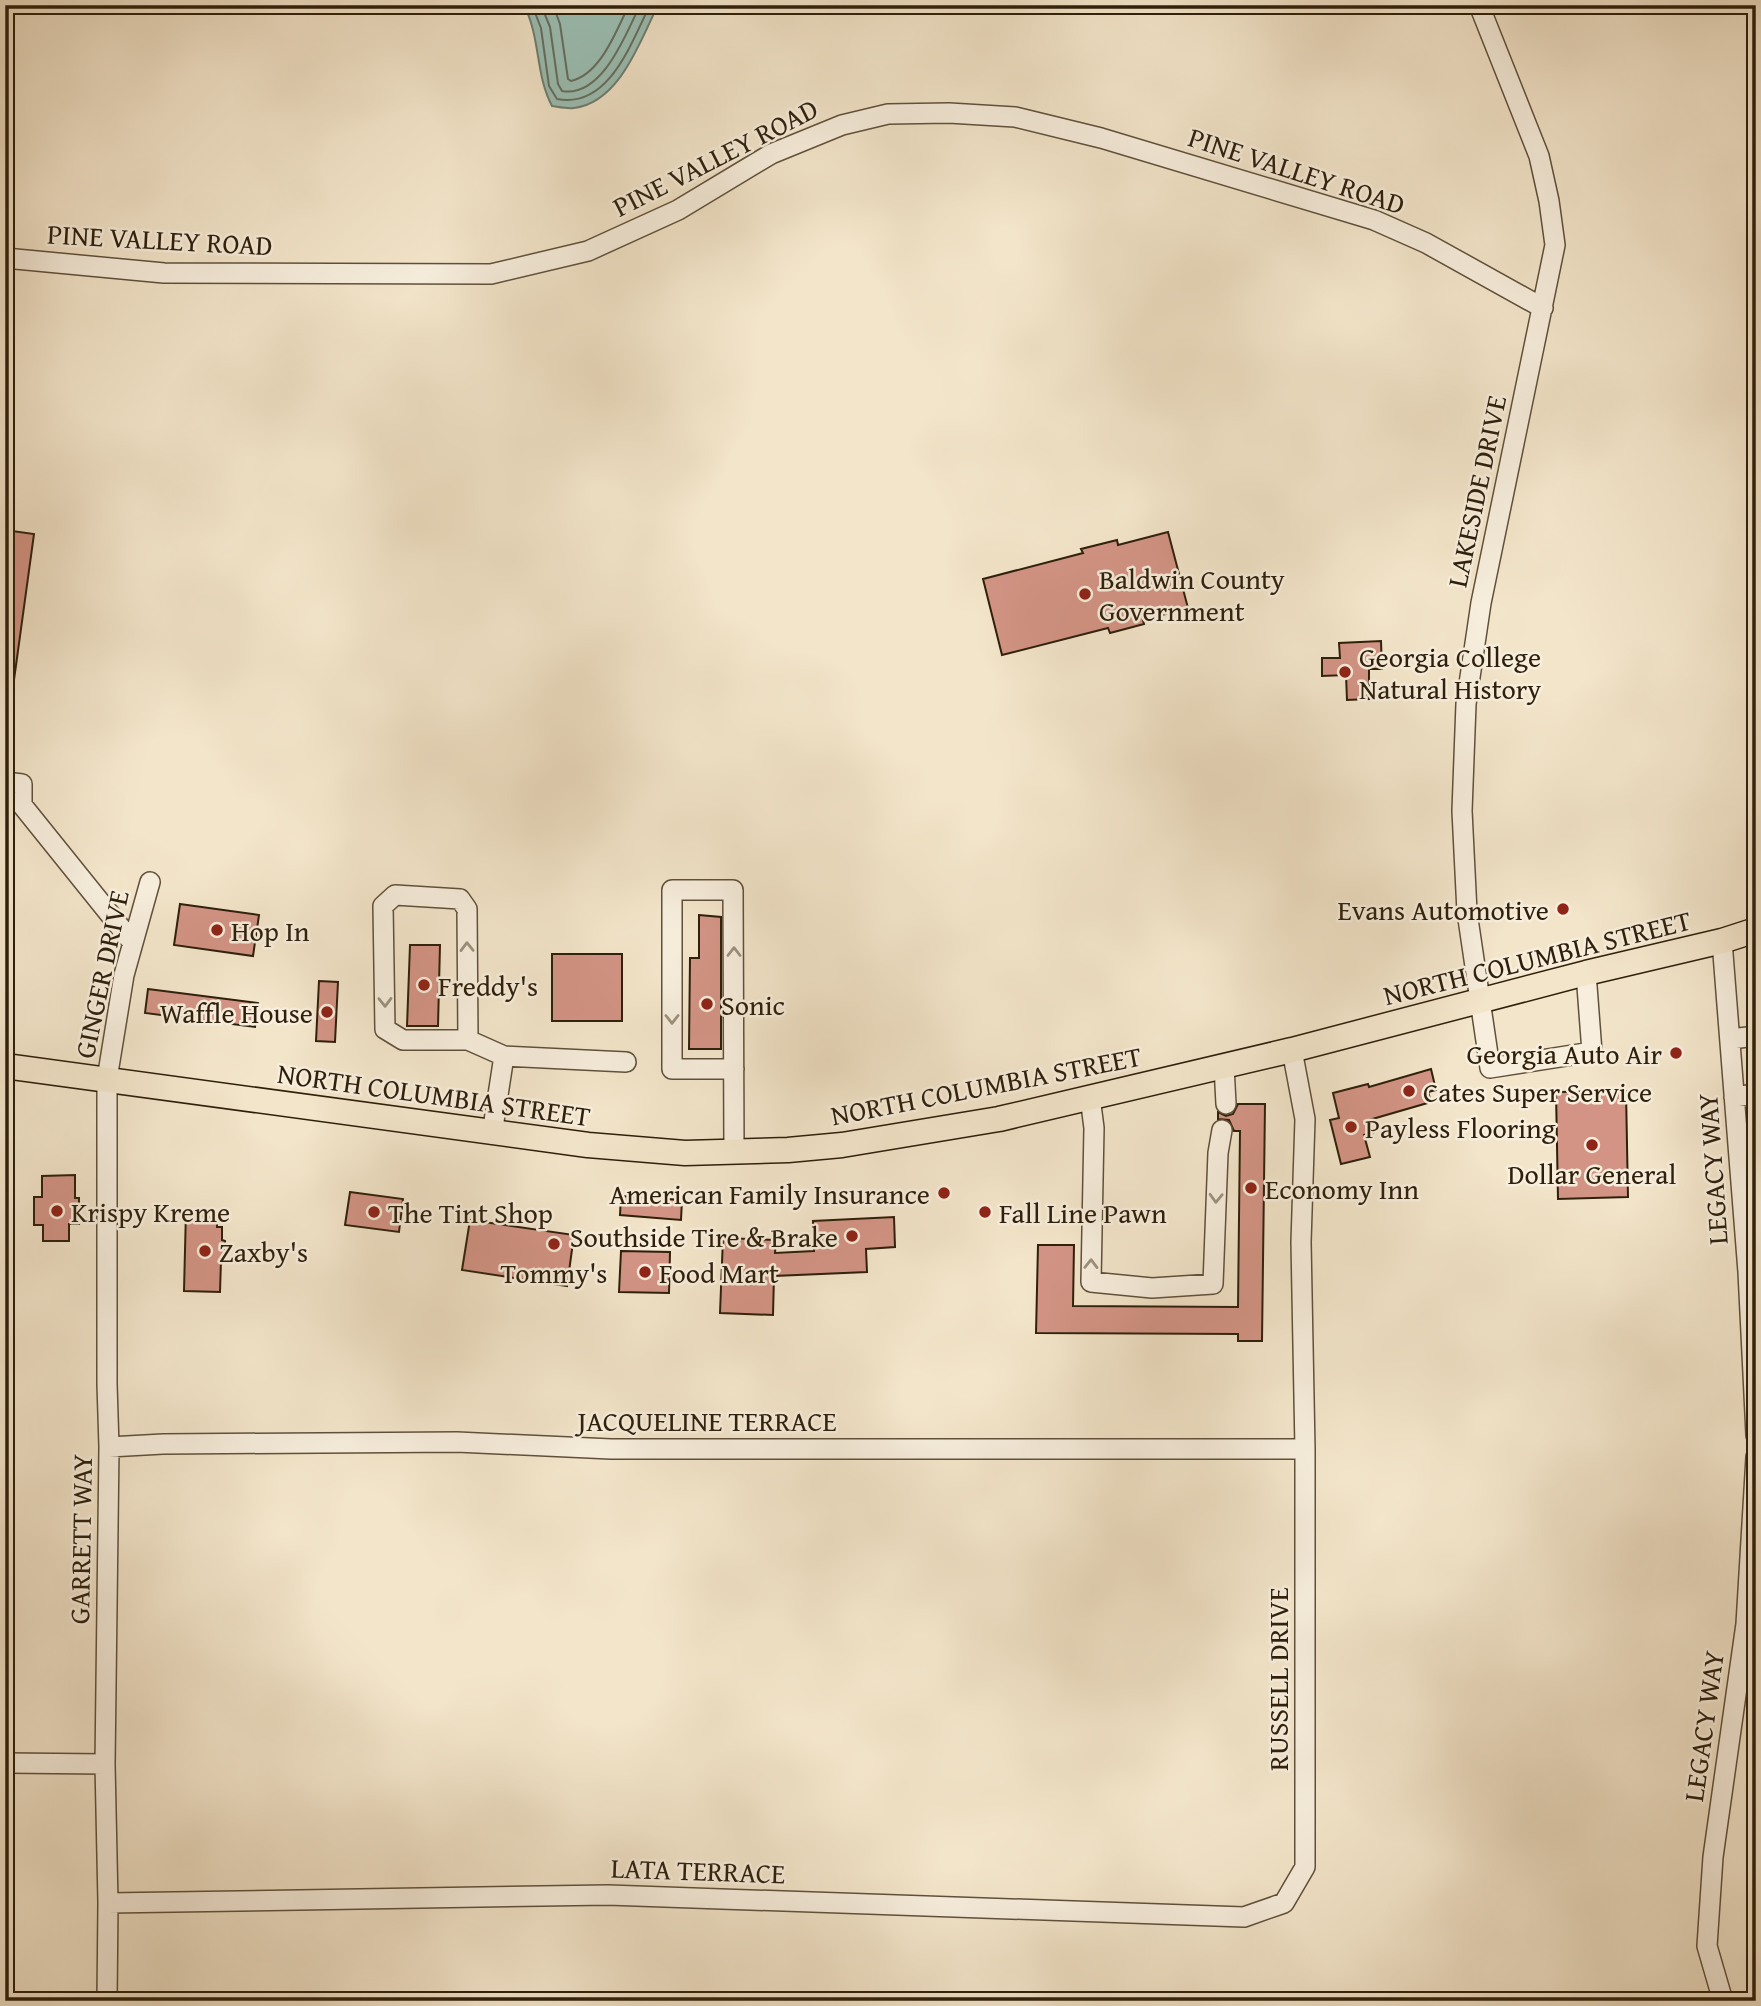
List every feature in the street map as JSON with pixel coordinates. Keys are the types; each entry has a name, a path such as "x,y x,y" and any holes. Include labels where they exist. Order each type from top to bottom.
{"main road":[{"name":"NORTH COLUMBIA STREET","path":"5,1066 492,1134 636,1150 734,1153 842,1146 999,1119 1292,1050 1586,972 1722,941 1756,930"}],"street":[{"name":"LAKESIDE DRIVE","path":"1479,5 1539,156 1555,245 1481,603 1466,704 1462,822 1467,912 1490,1068 1592,1052 1586,972"},
{"name":"PINE VALLEY ROAD","path":"5,258 164,273 491,274 588,251 678,210 771,154 842,125 888,114 950,113 1015,117 1101,138 1374,220 1426,243 1543,308"},
{"path":"5,782 22,784 22,805 133,943"},
{"name":"GINGER DRIVE","path":"107,1079 124,975 150,882"},
{"path":"734,1069 673,1069 672,890 733,890 734,1069 734,1153"},
{"path":"468,1040 467,909 460,900 395,895 383,905 385,1029 404,1040 468,1040 504,1056 626,1062"},
{"name":"LEGACY WAY","path":"1722,941 1734,1097 1748,1164 1748,1272 1756,1435"},
{"path":"1731,1039 1756,1036"},
{"name":"RUSSELL DRIVE","path":"1284,1903 1305,1867 1305,1449 1301,1242 1305,1119 1292,1050"},
{"path":"492,1134 504,1056"},
{"path":"1224,1066 1226,1104"},
{"name":"GARRETT WAY","path":"107,1079 107,2001"},
{"path":"1734,1097 1756,1094"},
{"path":"1090,1097 1094,1128 1091,1282 1152,1288 1213,1284 1218,1153 1222,1130"},
{"name":"JACQUELINE TERRACE","path":"109,1447 163,1444 457,1442 611,1449 1305,1449"},
{"name":"LEGACY WAY","path":"1723,2001 1707,1946 1713,1857 1752,1591 1756,1457"},
{"path":"5,1763 105,1764"},
{"name":"LATA TERRACE","path":"108,1903 608,1895 1244,1917 1284,1903"}],"water":[{"path":"524,5 658,5 636,52 616,82 590,103 569,108 552,106"}],"building":[{"path":"5,530 34,534 14,680 5,679"},
{"name":"Baldwin County Government","path":"1168,532 1188,608 1143,620 1144,624 1110,633 1108,628 1002,655 983,579 1083,553 1081,549 1117,540 1118,545"},
{"name":"Georgia College Natural History","path":"1381,641 1382,669 1369,669 1369,699 1347,700 1346,675 1322,676 1322,658 1340,658 1339,643"},
{"name":"Hop In","path":"180,904 259,915 253,956 174,945"},
{"name":"Sonic","path":"699,915 721,917 721,1049 689,1049 690,958 699,958"},
{"name":"Freddy's","path":"410,945 440,945 438,1026 407,1026"},
{"path":"552,954 622,954 622,1021 552,1021"},
{"name":"Waffle House","path":"319,981 338,982 335,1042 316,1041"},
{"path":"148,989 258,1003 255,1027 145,1013"},
{"path":"1431,1069 1436,1090 1428,1092 1431,1102 1369,1120 1373,1133 1364,1135 1370,1157 1341,1164 1330,1120 1339,1118 1333,1093 1368,1084 1369,1087"},
{"name":"Dollar General","path":"1626,1091 1628,1197 1558,1199 1556,1092"},
{"name":"Economy Inn","path":"1238,1104 1265,1104 1262,1341 1238,1341 1238,1334 1036,1333 1038,1245 1074,1245 1073,1306 1238,1307 1240,1131 1234,1131 1229,1120 1218,1119 1218,1112 1226,1116 1233,1114"},
{"name":"Krispy Kreme","path":"75,1175 75,1198 79,1198 79,1224 69,1224 69,1241 43,1241 43,1225 34,1225 34,1197 42,1197 42,1176"},
{"name":"The Tint Shop","path":"350,1192 403,1199 399,1232 345,1225"},
{"path":"621,1196 682,1200 681,1220 620,1215"},
{"name":"Zaxby's","path":"186,1210 203,1210 203,1217 217,1217 217,1227 222,1227 225,1261 221,1260 220,1292 184,1291"},
{"path":"894,1217 895,1247 866,1249 867,1272 774,1276 773,1315 720,1313 723,1238 776,1240 775,1253 814,1251 813,1221"},
{"path":"470,1220 574,1235 567,1286 462,1270"},
{"name":"Food Mart","path":"621,1251 670,1252 669,1293 619,1292"}],"place":[{"name":"Baldwin County Government","path":"1085,594"},
{"name":"Georgia College Natural History","path":"1345,672"},
{"name":"Evans Automotive","path":"1563,909"},
{"name":"Hop In","path":"217,930"},
{"name":"Freddy's","path":"424,985"},
{"name":"Sonic","path":"707,1004"},
{"name":"Waffle House","path":"327,1012"},
{"name":"Georgia Auto Air","path":"1676,1053"},
{"name":"Cates Super Service","path":"1409,1091"},
{"name":"Payless Flooring","path":"1351,1127"},
{"name":"Dollar General","path":"1592,1145"},
{"name":"Economy Inn","path":"1251,1188"},
{"name":"American Family Insurance","path":"944,1193"},
{"name":"Krispy Kreme","path":"57,1211"},
{"name":"The Tint Shop","path":"374,1212"},
{"name":"Fall Line Pawn","path":"985,1212"},
{"name":"Southside Tire & Brake","path":"852,1236"},
{"name":"Tommy's","path":"554,1244"},
{"name":"Zaxby's","path":"205,1251"},
{"name":"Food Mart","path":"645,1272"}]}
